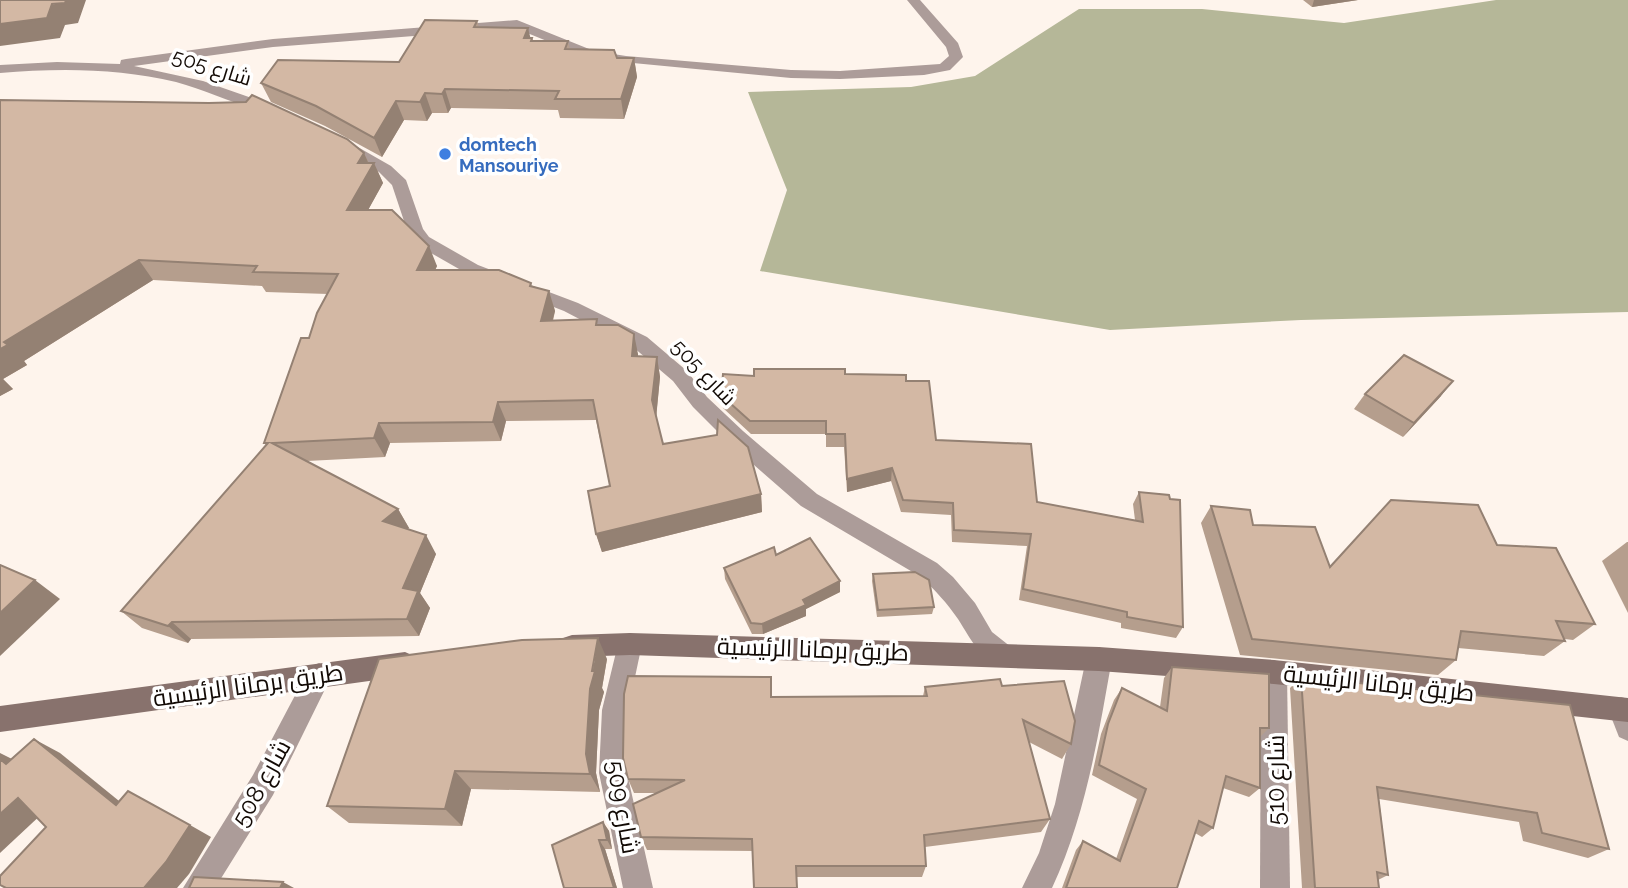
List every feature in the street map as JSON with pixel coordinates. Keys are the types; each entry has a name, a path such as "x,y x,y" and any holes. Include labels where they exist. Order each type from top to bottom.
{"street":[{"path":"100,67 273,43 517,24 591,55 626,60 840,75 925,71 945,67 956,57 953,46 913,0"},
{"name":"شارع 505","path":"0,69 100,67 153,73 200,85 293,119"},
{"name":"شارع 505","path":"326,135 385,169 400,183 415,230 423,241 472,269 571,307 640,342 680,376 700,402 736,437 809,500 929,570 945,584 966,611 983,640 1002,655"},
{"name":"طريق برمانا الرئيسية","path":"548,647 630,644 1099,659 1274,672 1626,716"},
{"name":"شارع 509","path":"630,644 615,710 613,773 638,888"},
{"path":"1037,888 1053,859 1072,801 1099,659"},
{"name":"طريق برمانا الرئيسية","path":"0,719 426,661"},
{"name":"شارع 510","path":"1274,672 1275,888"},
{"name":"شارع 508","path":"198,888 263,785 318,675"}],"green space":[{"path":"1496,0 1628,0 1628,312 1301,320 1110,330 760,271 787,190 748,92 911,87 975,76 1079,9 1202,9 1344,23"}],"building":[{"path":"0,0 66,0 65,3 52,4 47,18 0,24"},
{"path":"425,20 477,21 474,27 528,28 524,38 532,38 531,41 568,41 565,49 614,50 617,58 634,58 621,99 555,99 559,91 445,89 442,94 425,93 420,102 396,101 374,138 316,106 261,83 278,60 399,62"},
{"path":"252,95 347,139 364,153 358,163 374,163 347,210 392,210 429,246 417,270 499,270 531,283 530,286 549,291 541,321 597,319 596,325 618,325 634,334 632,356 657,357 652,400 663,444 717,435 718,420 748,447 761,494 596,534 588,491 610,486 593,400 498,402 493,422 379,423 374,438 272,443 398,509 383,521 426,535 403,588 418,591 407,619 172,622 168,626 121,611 268,443 264,443 301,338 309,338 317,313 338,274 253,272 257,266 139,260 4,342 8,345 0,349 0,100 209,103 246,102"},
{"path":"1404,355 1453,381 1414,423 1365,394"},
{"path":"754,369 845,369 845,374 906,375 906,381 929,381 936,440 1031,444 1037,502 1143,522 1139,492 1169,495 1170,499 1180,500 1183,627 1127,617 1127,612 1023,589 1031,534 954,530 953,503 903,500 892,468 847,479 845,434 826,434 826,421 750,421 721,395 723,374 754,376"},
{"path":"1391,500 1478,505 1497,545 1556,548 1595,624 1556,621 1565,641 1461,631 1456,660 1252,639 1211,506 1250,510 1253,525 1315,527 1330,567"},
{"path":"810,538 840,581 803,600 806,605 762,624 751,623 724,568 774,547 776,555"},
{"path":"0,565 35,580 0,613"},
{"path":"915,572 929,580 934,607 878,610 873,574"},
{"path":"598,638 592,671 595,671 590,689 586,754 590,774 455,771 445,809 327,806 379,659 522,640"},
{"path":"1172,667 1269,674 1269,728 1260,728 1260,788 1226,776 1213,828 1199,821 1177,888 1066,888 1083,841 1120,861 1146,789 1099,765 1108,724 1122,688 1167,711"},
{"path":"628,676 771,677 771,697 927,696 925,687 1000,679 1002,686 1064,681 1075,721 1071,744 1023,720 1050,819 924,835 926,866 796,866 797,888 754,888 752,839 641,837 633,804 685,780 628,779 623,758 624,694"},
{"path":"1301,677 1570,705 1609,849 1542,833 1537,813 1377,787 1388,875 1377,872 1379,888 1315,888"},
{"path":"34,739 116,805 128,791 190,825 166,862 144,888 6,888 0,885 0,876 46,827 18,798 0,814 0,759 6,764"},
{"path":"603,822 607,840 599,840 614,888 564,888 552,845"},
{"path":"194,877 283,882 280,888 189,888"}],"place":[{"name":"domtech Mansouriye","path":"445,154"}]}
